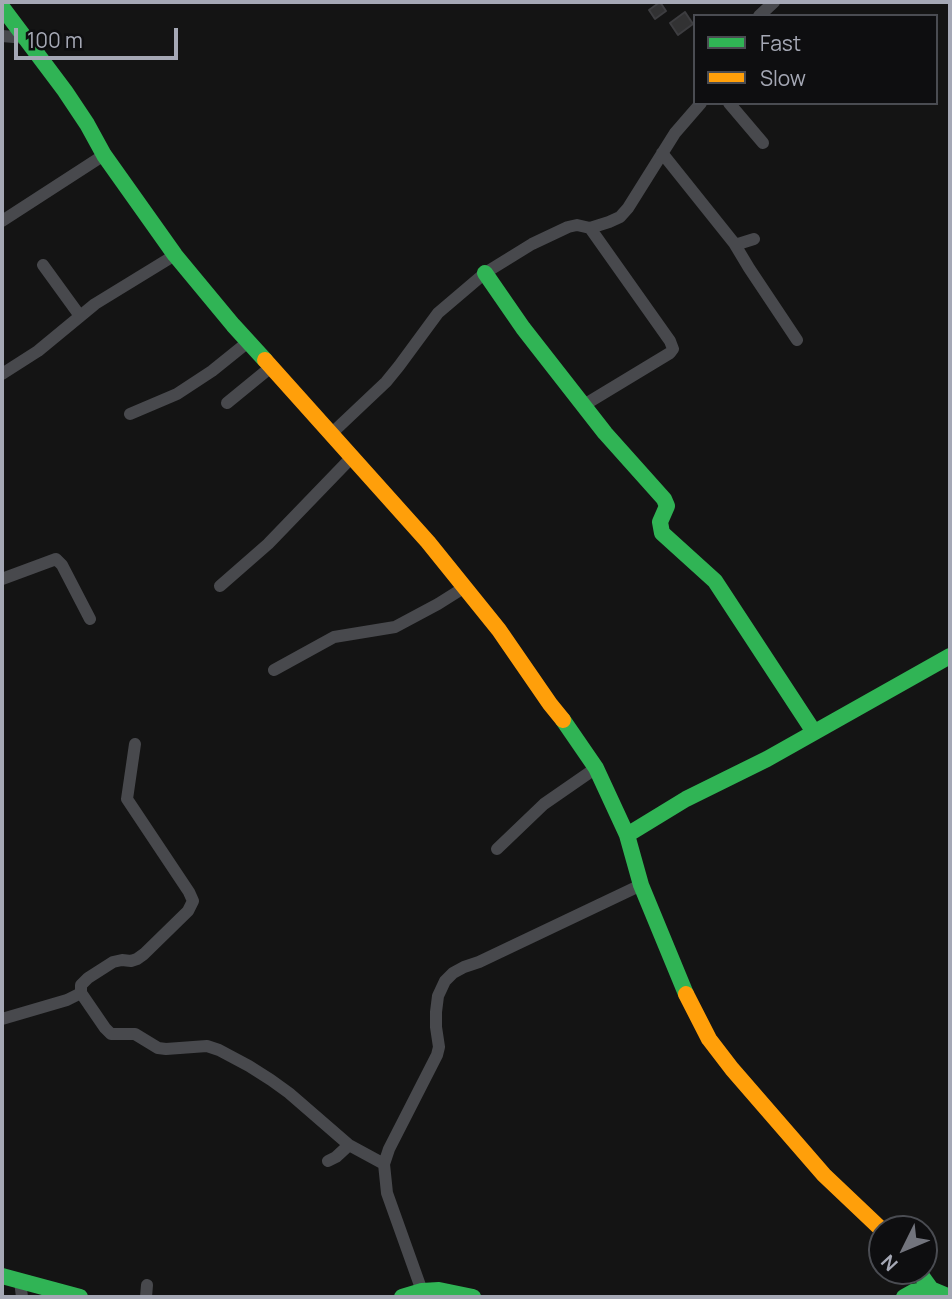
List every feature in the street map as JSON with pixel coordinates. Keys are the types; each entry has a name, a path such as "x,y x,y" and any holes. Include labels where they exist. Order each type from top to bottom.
{"street":[{"path":"2,7 72,102 104,155 175,256 248,342 412,524 515,651 596,768 627,835 653,917 694,1012 713,1045 824,1175 868,1217"},
{"path":"2,36 26,38"},
{"path":"331,434 386,382 438,313 485,273 532,244 568,227 577,225 590,228 620,217 674,133 699,105"},
{"path":"731,105 763,143"},
{"path":"662,153 734,243 797,340"},
{"path":"2,221 104,155"},
{"path":"584,405 673,349 590,228"},
{"path":"734,243 754,239"},
{"path":"2,374 38,351 95,304 175,256"},
{"path":"43,265 80,316"},
{"path":"485,273 523,328 629,461 664,499 667,506 660,522 662,533 715,581 814,733"},
{"path":"130,414 177,394 212,371 248,342"},
{"path":"227,403 271,368"},
{"path":"220,586 268,544 352,457"},
{"path":"2,579 56,559 62,565 90,619"},
{"path":"274,670 334,637 396,626 465,587"},
{"path":"627,835 699,792 767,759 950,656"},
{"path":"135,744 127,799 193,901 188,911 144,954 131,961 113,962 88,978 81,985 81,993 111,1034 135,1034 158,1048 207,1046 219,1050 289,1093 349,1145 384,1164"},
{"path":"498,849 544,804 596,768"},
{"path":"422,1291 387,1193 384,1164 437,1055 439,1046 436,1012 438,996 445,981 453,973 641,885"},
{"path":"2,1018 67,1000 81,993"},
{"path":"328,1161 349,1145"},
{"path":"2,1276 21,1289 80,1297"},
{"path":"928,1285 931,1289 950,1297"},
{"path":"904,1297 931,1289"},
{"path":"402,1297 422,1291 439,1290 473,1297"}],"building":[{"path":"660,2 666,11 655,19 649,10"},
{"path":"685,12 693,24 678,35 670,23"}],"traffic: fast":[{"path":"2,7 65,91 104,155 175,255 265,360"},
{"path":"485,273 523,328 605,433 664,499 667,506 660,522 662,533 715,581 814,732"},
{"path":"686,994 641,885 627,835 686,799 767,759 950,656"},
{"path":"563,720 596,768 627,835"},
{"path":"2,1276 80,1297"},
{"path":"928,1285 931,1289"},
{"path":"904,1297 913,1292 931,1289 950,1297"},
{"path":"402,1297 422,1291 439,1290 473,1297"}],"traffic: slow":[{"path":"265,360 428,542 499,630 563,720"},
{"path":"686,994 709,1039 732,1069 824,1175 868,1217"}]}
